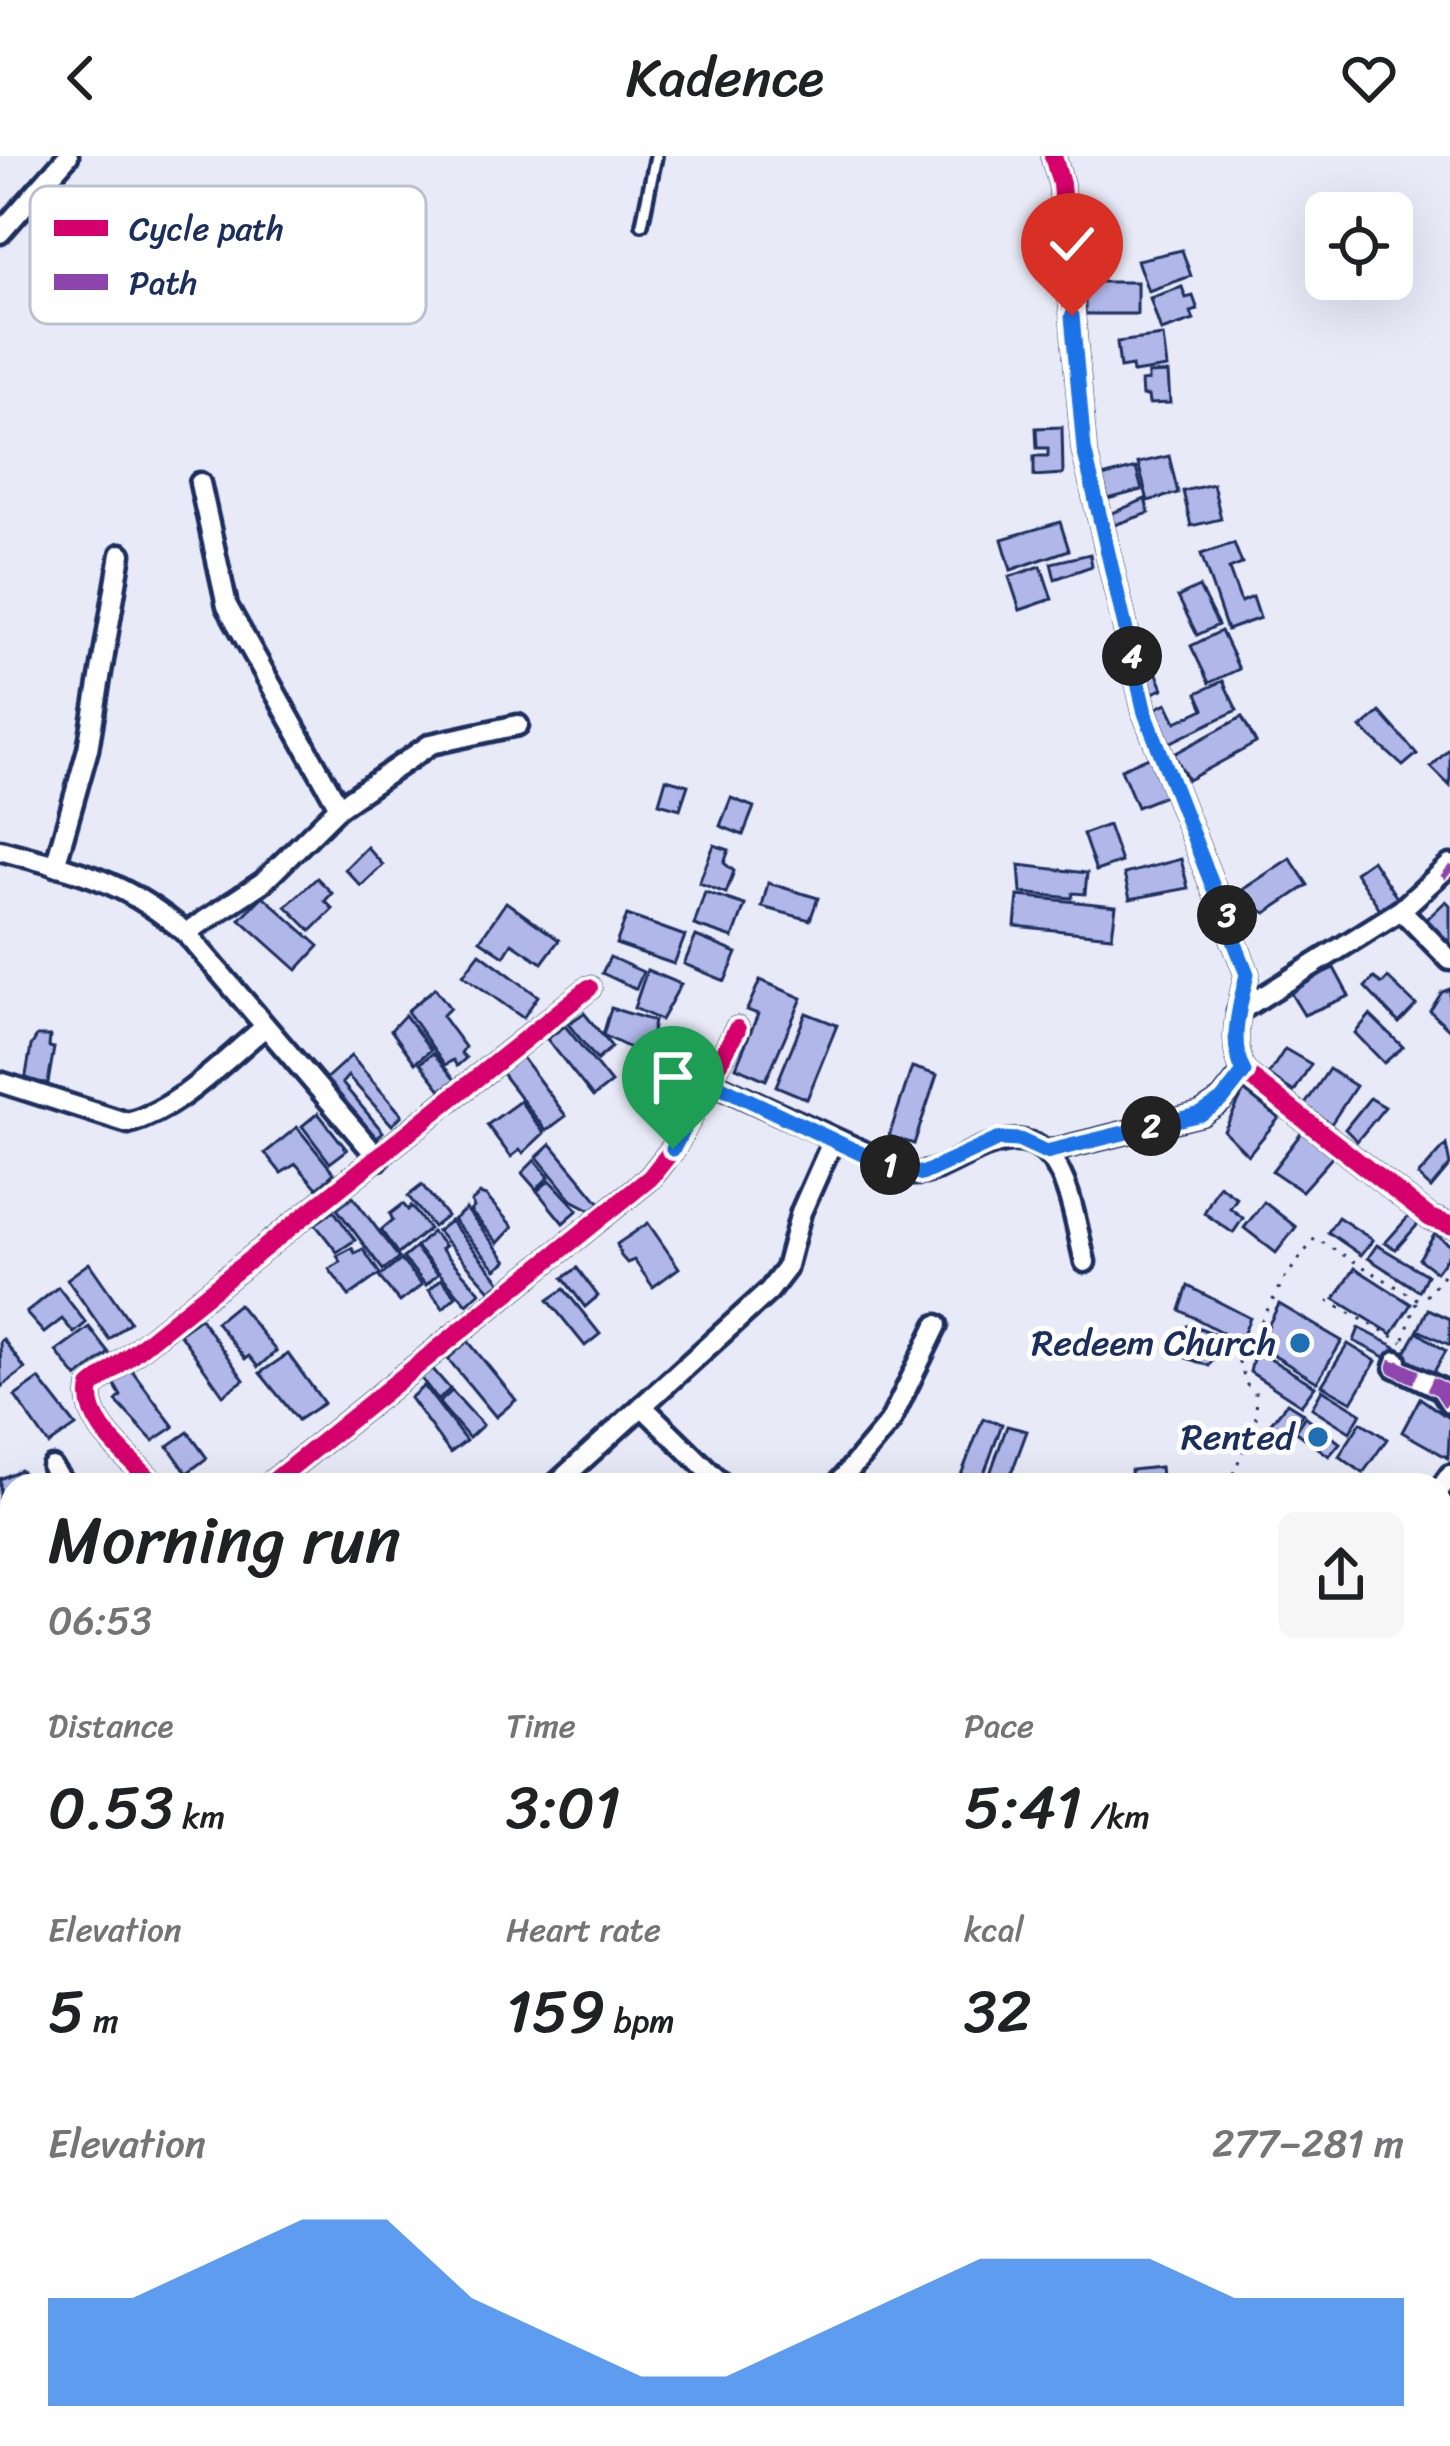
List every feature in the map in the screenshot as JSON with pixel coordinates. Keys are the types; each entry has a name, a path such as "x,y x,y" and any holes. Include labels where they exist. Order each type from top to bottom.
{"street":[{"path":"42,186 68,156"},
{"path":"1053,156 1061,184 1084,449 1145,713 1247,974 1238,1012 1236,1058 1244,1072 1430,1218 1450,1226"},
{"path":"0,233 30,199"},
{"path":"200,483 226,606 339,807"},
{"path":"56,866 88,749 121,554"},
{"path":"186,933 263,882 339,807 431,744 518,725"},
{"path":"0,850 136,892 186,933 379,1159"},
{"path":"1238,1012 1401,910 1448,870"},
{"path":"1401,910 1450,960"},
{"path":"144,1473 94,1418 87,1404 91,1388 589,988"},
{"path":"0,1082 128,1123 190,1090 265,1027"},
{"path":"284,1473 650,1178 673,1149 737,1029"},
{"path":"1046,1152 1201,1114 1222,1100 1244,1072"},
{"path":"709,1081 912,1174 932,1172 1009,1138 1046,1152 1061,1168 1085,1262"},
{"path":"568,1473 770,1291 786,1269 801,1212 833,1140"},
{"path":"847,1473 890,1422 938,1324"},
{"path":"1397,1361 1395,1367 1441,1389 1450,1403"},
{"path":"642,1406 711,1473"},
{"path":"52,1467 56,1473"}],"lane":[{"path":"642,224 656,156"}],"path":[{"path":"1235,1473 1242,1445 1256,1422 1255,1392 1247,1385 1239,1362 1285,1278 1315,1238 1417,1299"},
{"path":"1397,1361 1417,1299 1427,1295 1450,1266"},
{"path":"1328,1301 1375,1330 1403,1340"}],"building":[{"path":"1182,250 1191,276 1148,291 1137,260"},
{"path":"1085,282 1137,282 1137,314 1085,314"},
{"path":"1182,287 1186,298 1193,296 1198,310 1191,312 1194,320 1161,331 1150,298"},
{"path":"1163,336 1167,368 1133,373 1132,366 1120,368 1117,342"},
{"path":"1168,373 1170,403 1149,404 1148,396 1142,396 1141,382 1148,381 1148,374"},
{"path":"1062,427 1063,474 1034,476 1034,456 1048,456 1048,448 1037,448 1036,428"},
{"path":"1169,456 1178,493 1148,501 1138,463"},
{"path":"1136,468 1142,490 1108,499 1102,477"},
{"path":"1213,484 1221,519 1191,526 1183,491"},
{"path":"1145,499 1149,513 1114,525 1110,514"},
{"path":"1060,522 1069,550 1011,570 1002,539"},
{"path":"1234,543 1242,564 1229,569 1241,602 1253,597 1260,618 1227,630 1201,554"},
{"path":"1090,554 1092,566 1055,579 1051,563"},
{"path":"1041,566 1052,599 1020,610 1009,577"},
{"path":"1199,587 1218,625 1197,635 1178,597"},
{"path":"1221,631 1239,669 1209,683 1191,646"},
{"path":"1152,661 1163,689 1150,694 1140,666"},
{"path":"1223,681 1237,710 1163,746 1147,713 1167,703 1176,722 1204,709 1197,693"},
{"path":"1380,712 1417,754 1403,766 1361,728"},
{"path":"1242,717 1256,743 1188,780 1174,754"},
{"path":"1450,748 1450,786 1431,767"},
{"path":"1151,756 1167,795 1137,807 1121,769"},
{"path":"666,779 688,785 680,809 659,803"},
{"path":"731,798 754,807 743,835 720,826"},
{"path":"1108,825 1121,862 1096,871 1083,834"},
{"path":"714,845 729,850 724,863 734,871 726,893 699,883"},
{"path":"367,847 383,865 361,886 345,869"},
{"path":"1290,858 1308,885 1266,913 1255,907 1247,912 1236,894"},
{"path":"1181,859 1188,888 1130,899 1124,874"},
{"path":"1372,860 1397,898 1380,909 1355,872"},
{"path":"1019,865 1087,873 1085,894 1073,893 1072,898 1021,893"},
{"path":"317,878 332,893 325,901 333,909 311,931 286,906"},
{"path":"768,883 818,898 810,920 762,907"},
{"path":"705,892 745,905 733,938 694,925"},
{"path":"263,896 319,946 297,970 240,919"},
{"path":"1018,896 1116,906 1112,936 1015,926"},
{"path":"1446,901 1450,905 1450,946 1427,919"},
{"path":"506,902 559,940 542,963 512,943 504,956 480,940"},
{"path":"627,915 685,936 674,964 616,944"},
{"path":"696,936 737,953 725,981 684,964"},
{"path":"480,953 538,996 523,1018 463,975"},
{"path":"610,957 643,972 636,989 602,973"},
{"path":"1334,968 1349,996 1304,1015 1288,989"},
{"path":"647,970 681,984 661,1020 634,1008"},
{"path":"1374,978 1382,984 1388,978 1416,1005 1399,1023 1365,987"},
{"path":"760,980 802,998 766,1080 736,1067 758,1014 747,1010"},
{"path":"435,988 450,1008 442,1016 465,1047 461,1053 466,1058 457,1066 453,1060 445,1065 407,1011"},
{"path":"1450,989 1450,1030 1430,1011 1442,992"},
{"path":"611,1008 654,1021 650,1044 645,1044 642,1054 603,1035"},
{"path":"584,1013 612,1047 597,1060 568,1024"},
{"path":"806,1013 837,1025 807,1099 776,1086"},
{"path":"405,1015 431,1050 415,1063 391,1030"},
{"path":"1370,1015 1403,1047 1384,1063 1355,1033"},
{"path":"565,1026 611,1083 593,1097 547,1039"},
{"path":"37,1036 50,1036 49,1047 54,1048 48,1083 25,1081"},
{"path":"1285,1049 1311,1064 1294,1092 1268,1075"},
{"path":"433,1053 455,1080 441,1090 420,1063"},
{"path":"351,1056 402,1115 392,1125 348,1076 342,1083 383,1132 373,1142 321,1083"},
{"path":"521,1056 566,1116 546,1131 501,1072"},
{"path":"912,1067 937,1075 914,1144 889,1136"},
{"path":"1329,1069 1356,1086 1331,1124 1304,1106"},
{"path":"1244,1091 1279,1118 1248,1155 1224,1131"},
{"path":"1370,1098 1385,1107 1357,1141 1345,1129"},
{"path":"520,1101 544,1133 523,1153 520,1150 511,1157 487,1125"},
{"path":"318,1113 347,1150 330,1163 302,1126"},
{"path":"297,1127 334,1173 317,1188 296,1164 281,1173 265,1153"},
{"path":"1306,1127 1335,1154 1302,1191 1272,1171"},
{"path":"551,1144 600,1203 591,1210 572,1200 537,1157"},
{"path":"1446,1145 1450,1165 1431,1188 1418,1176"},
{"path":"535,1160 549,1177 536,1189 522,1173"},
{"path":"550,1180 578,1210 563,1223 537,1191"},
{"path":"422,1185 447,1216 433,1227 408,1196"},
{"path":"1219,1185 1237,1198 1230,1208 1243,1218 1233,1233 1204,1213"},
{"path":"480,1194 513,1227 498,1243 470,1211 471,1202"},
{"path":"353,1197 399,1258 383,1270 337,1209"},
{"path":"1264,1202 1296,1227 1276,1253 1244,1228"},
{"path":"403,1204 408,1210 411,1206 429,1229 398,1254 381,1230"},
{"path":"466,1209 507,1261 496,1269 453,1220"},
{"path":"334,1211 355,1240 337,1252 315,1224"},
{"path":"1410,1215 1420,1222 1396,1249 1385,1243"},
{"path":"1338,1217 1373,1240 1361,1255 1328,1232"},
{"path":"450,1221 501,1282 490,1290 437,1231"},
{"path":"648,1223 679,1268 653,1287 634,1260 627,1263 621,1256 617,1244"},
{"path":"432,1232 480,1292 467,1304 416,1247"},
{"path":"1435,1234 1450,1245 1450,1253 1436,1272 1419,1259"},
{"path":"1377,1245 1427,1275 1419,1291 1368,1258"},
{"path":"352,1248 355,1253 363,1249 380,1274 349,1296 329,1269 341,1262 337,1256"},
{"path":"415,1248 438,1274 426,1285 403,1258"},
{"path":"401,1260 422,1285 400,1302 379,1277"},
{"path":"89,1263 130,1322 109,1339 67,1279"},
{"path":"577,1268 598,1296 585,1307 563,1278"},
{"path":"1355,1268 1411,1304 1392,1334 1335,1299"},
{"path":"441,1279 456,1296 443,1308 429,1290"},
{"path":"1188,1286 1250,1318 1240,1342 1180,1310"},
{"path":"58,1287 86,1323 74,1333 62,1319 44,1333 26,1313"},
{"path":"564,1289 600,1334 585,1346 548,1300"},
{"path":"238,1304 276,1351 258,1367 249,1356 245,1359 216,1322"},
{"name":"Redeem Church","path":"1279,1304 1342,1341 1317,1382 1258,1346"},
{"path":"1428,1309 1450,1319 1450,1345 1418,1330"},
{"path":"200,1318 244,1380 223,1395 179,1333"},
{"path":"1187,1326 1225,1338 1209,1366 1181,1356"},
{"path":"89,1327 109,1353 77,1378 56,1351"},
{"path":"1359,1328 1400,1349 1393,1361 1354,1341"},
{"path":"1417,1332 1446,1351 1431,1377 1401,1360"},
{"path":"0,1341 25,1369 1,1387"},
{"path":"468,1341 516,1400 496,1417 448,1359"},
{"path":"1348,1344 1376,1361 1352,1402 1322,1385"},
{"path":"1255,1350 1315,1386 1301,1405 1250,1372"},
{"path":"288,1354 324,1403 298,1420 260,1373"},
{"path":"431,1367 450,1389 438,1400 420,1377"},
{"path":"131,1369 174,1427 153,1441 116,1401 121,1396 114,1384"},
{"path":"39,1379 76,1426 49,1445 15,1396"},
{"path":"424,1386 466,1441 450,1453 410,1398"},
{"path":"1322,1389 1361,1413 1350,1432 1312,1408"},
{"path":"452,1391 483,1425 469,1438 439,1403"},
{"path":"1420,1398 1450,1419 1448,1458 1402,1432"},
{"path":"1287,1403 1303,1413 1279,1447 1261,1435"},
{"name":"Rented","path":"1305,1416 1340,1443 1329,1456 1295,1431"},
{"path":"983,1419 1002,1424 984,1473 962,1473"},
{"path":"1361,1422 1387,1439 1363,1473 1339,1456"},
{"path":"1007,1426 1027,1431 1011,1473 990,1473"},
{"path":"188,1432 207,1458 187,1473 168,1446"},
{"path":"1160,1467 1161,1473 1131,1473"}],"marked path":[{"path":"1445,870 1450,874"},
{"path":"1397,1361 1395,1367 1441,1389 1450,1403"}],"cycle path":[{"path":"1053,156 1061,184 1084,449 1145,713 1247,974 1237,1024 1239,1061 1244,1072 1430,1218 1450,1225"},
{"path":"143,1473 101,1427 90,1401 91,1387 589,988"},
{"path":"284,1473 650,1178 673,1149 737,1029"}],"place":[{"name":"Redeem Church","path":"1300,1343"},
{"name":"Rented","path":"1318,1437"}],"route":[{"path":"673,1149 709,1081 862,1154 922,1174 999,1139 1020,1140 1046,1152 1201,1114 1222,1100 1244,1072 1236,1058 1238,1012 1247,974 1145,713 1084,449 1072,316"}]}
